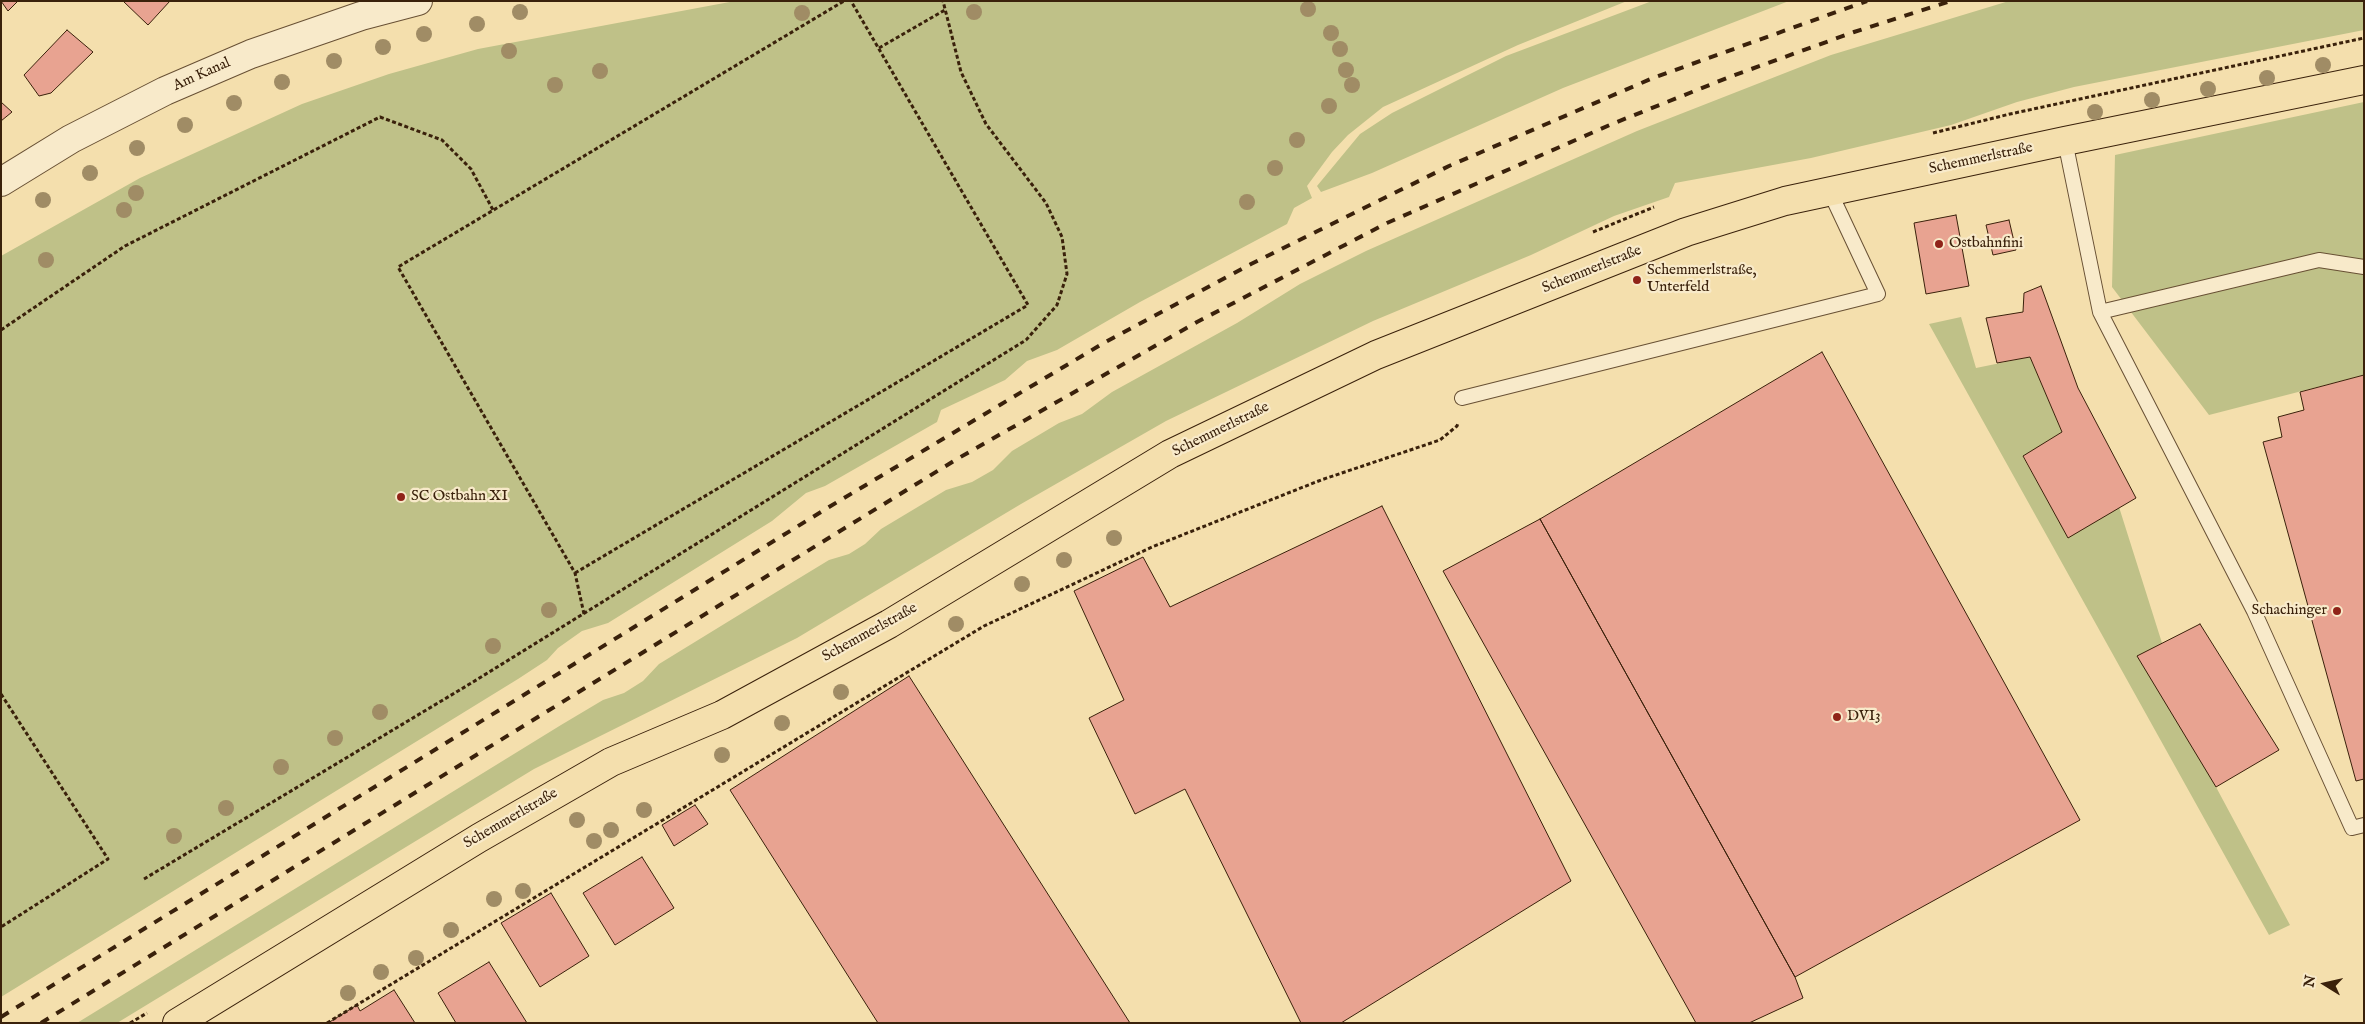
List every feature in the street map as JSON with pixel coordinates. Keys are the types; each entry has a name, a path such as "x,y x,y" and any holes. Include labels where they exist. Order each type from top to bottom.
{"main road":[{"name":"Schemmerlstraße","path":"177,1023 503,823 611,762 722,715 889,624 1170,454 1376,355 1686,232 1784,201 2364,80"}],"street":[{"name":"Am Kanal","path":"1,182 71,139 165,91 359,8 418,1"}],"lane":[{"path":"2065,141 2100,312 2254,611 2352,828 2364,825"},
{"path":"1462,398 1878,294 1830,192"},
{"path":"2100,312 2318,260 2364,267"}],"path":[{"path":"584,614 574,573 398,267 844,1"},
{"path":"574,573 1028,305 851,1"},
{"path":"144,879 584,614 1026,340 1057,305 1068,274 1062,237 1046,203 986,124 961,72 943,1"},
{"path":"879,48 945,10"},
{"path":"1,330 125,246 380,117 442,140 471,169 493,210"},
{"path":"326,1023 984,626 1152,547 1321,480 1440,440 1457,426 1462,398"},
{"path":"1,694 108,859 1,927"}],"green space":[{"name":"SC Ostbahn XI","path":"735,1 1627,1 1518,45 1383,107 1348,135 1332,152 1307,186 1312,198 1294,208 1287,224 1140,302 1057,350 1027,361 1005,380 941,410 937,422 825,486 806,493 772,521 608,623 582,631 558,648 547,660 518,679 1,997 1,256 140,178 302,104 389,74 478,49"},
{"path":"1652,1 1789,1 1563,88 1372,173 1321,192 1317,186 1360,134 1392,113 1506,56"},
{"path":"2009,1 2364,1 2364,30 2074,87 2017,102 1951,125 1811,158 1675,183 1669,197 1614,216 1531,255 1373,321 1166,421 1021,504 797,638 534,769 117,1023 77,1023 561,725 603,700 624,693 643,681 659,664 829,560 849,554 865,544 881,529 946,490 972,482 993,470 1012,451 1059,423 1082,414 1112,392 1237,323 1300,284 1366,251 1637,131 1831,55"},
{"path":"2364,102 2364,375 2209,415 2112,287 2115,155"},
{"path":"1961,317 1976,368 2030,357 2062,432 2023,457 2068,537 2119,507 2162,643 2216,787 2290,925 2269,935 1929,324"}],"building":[{"path":"1,1 18,1 8,11"},
{"path":"123,1 170,1 148,25"},
{"path":"67,30 93,52 51,93 39,96 24,75"},
{"path":"1,102 12,112 1,121"},
{"name":"Ostbahnfini","path":"1956,215 1969,286 1926,294 1914,223"},
{"path":"2009,220 2016,250 1993,255 1986,225"},
{"path":"2041,286 2078,388 2136,498 2068,538 2023,456 2062,432 2030,357 1997,363 1986,318 2023,312 2024,293"},
{"name":"DVI3","path":"1822,352 2080,820 1795,977 1540,519"},
{"name":"Schachinger","path":"2364,375 2364,779 2356,781 2263,442 2282,437 2278,417 2304,410 2300,392"},
{"path":"1382,506 1571,881 1341,1023 1301,1023 1185,789 1135,814 1089,718 1124,700 1074,591 1143,557 1170,607"},
{"path":"1540,519 1795,977 1803,998 1749,1023 1696,1023 1443,571"},
{"path":"2200,624 2279,750 2216,787 2137,656"},
{"path":"909,676 1130,1023 878,1023 730,790"},
{"path":"695,805 708,824 674,846 662,825"},
{"path":"642,857 674,908 615,945 583,893"},
{"path":"551,893 589,956 540,987 501,923"},
{"path":"489,962 527,1023 456,1023 438,993"},
{"path":"394,990 415,1023 328,1023 357,1005 360,1011"}],"railway":[{"path":"1,1017 829,507 1102,344 1251,264 1449,166 1653,78 1867,1"},
{"path":"41,1023 957,459 1197,322 1387,223 1612,124 1732,76 1854,32 1951,1"}],"place":[{"name":"Ostbahnfini","path":"1939,244"},
{"name":"Schemmerlstraße, Unterfeld","path":"1637,280"},
{"name":"SC Ostbahn XI","path":"401,497"},
{"name":"Schachinger","path":"2337,611"},
{"name":"DVI3","path":"1837,717"}]}
